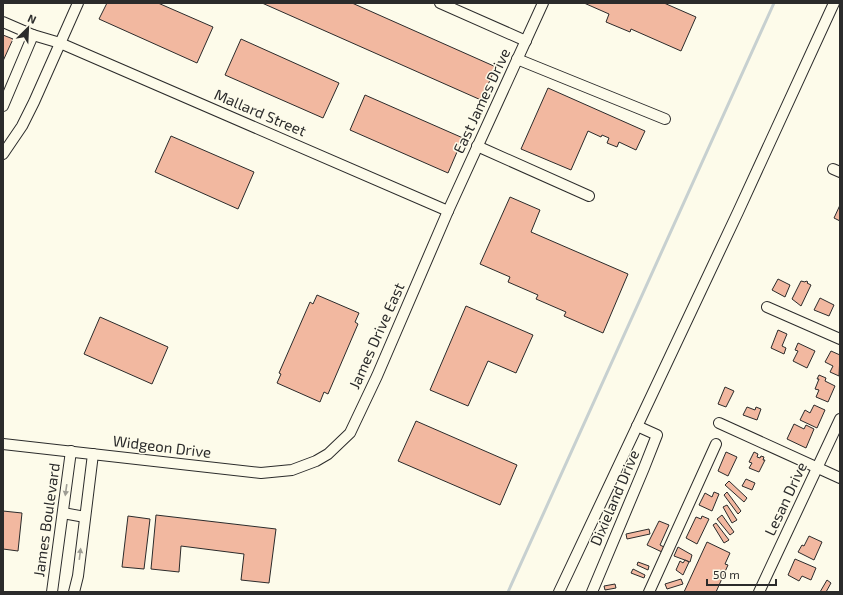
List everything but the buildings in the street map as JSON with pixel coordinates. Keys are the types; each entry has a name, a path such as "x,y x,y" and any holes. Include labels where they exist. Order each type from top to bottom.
{"street":[{"path":"3,154 22,126 34,102 78,3"},
{"path":"440,3 526,41"},
{"name":"East James Drive","path":"448,210 542,3"},
{"path":"559,592 738,212 834,3"},
{"name":"Mallard Street","path":"3,22 33,35 60,43 448,210"},
{"path":"3,106 33,35"},
{"path":"517,59 666,119"},
{"path":"477,146 590,196"},
{"name":"James Drive East","path":"316,461 328,454 350,433 377,376 448,210"},
{"path":"766,307 840,339"},
{"name":"Lesan Drive","path":"759,592 840,419"},
{"path":"719,423 840,478"},
{"name":"Dixieland Drive","path":"592,592 657,435 637,426"},
{"name":"Widgeon Drive","path":"3,444 262,473 292,470 316,461"},
{"path":"649,592 716,444"},
{"name":"James Boulevard","path":"52,592 71,452"},
{"path":"74,592 78,576 93,454"},
{"path":"63,514 85,517"}],"waterway":[{"path":"508,592 774,3"}]}
